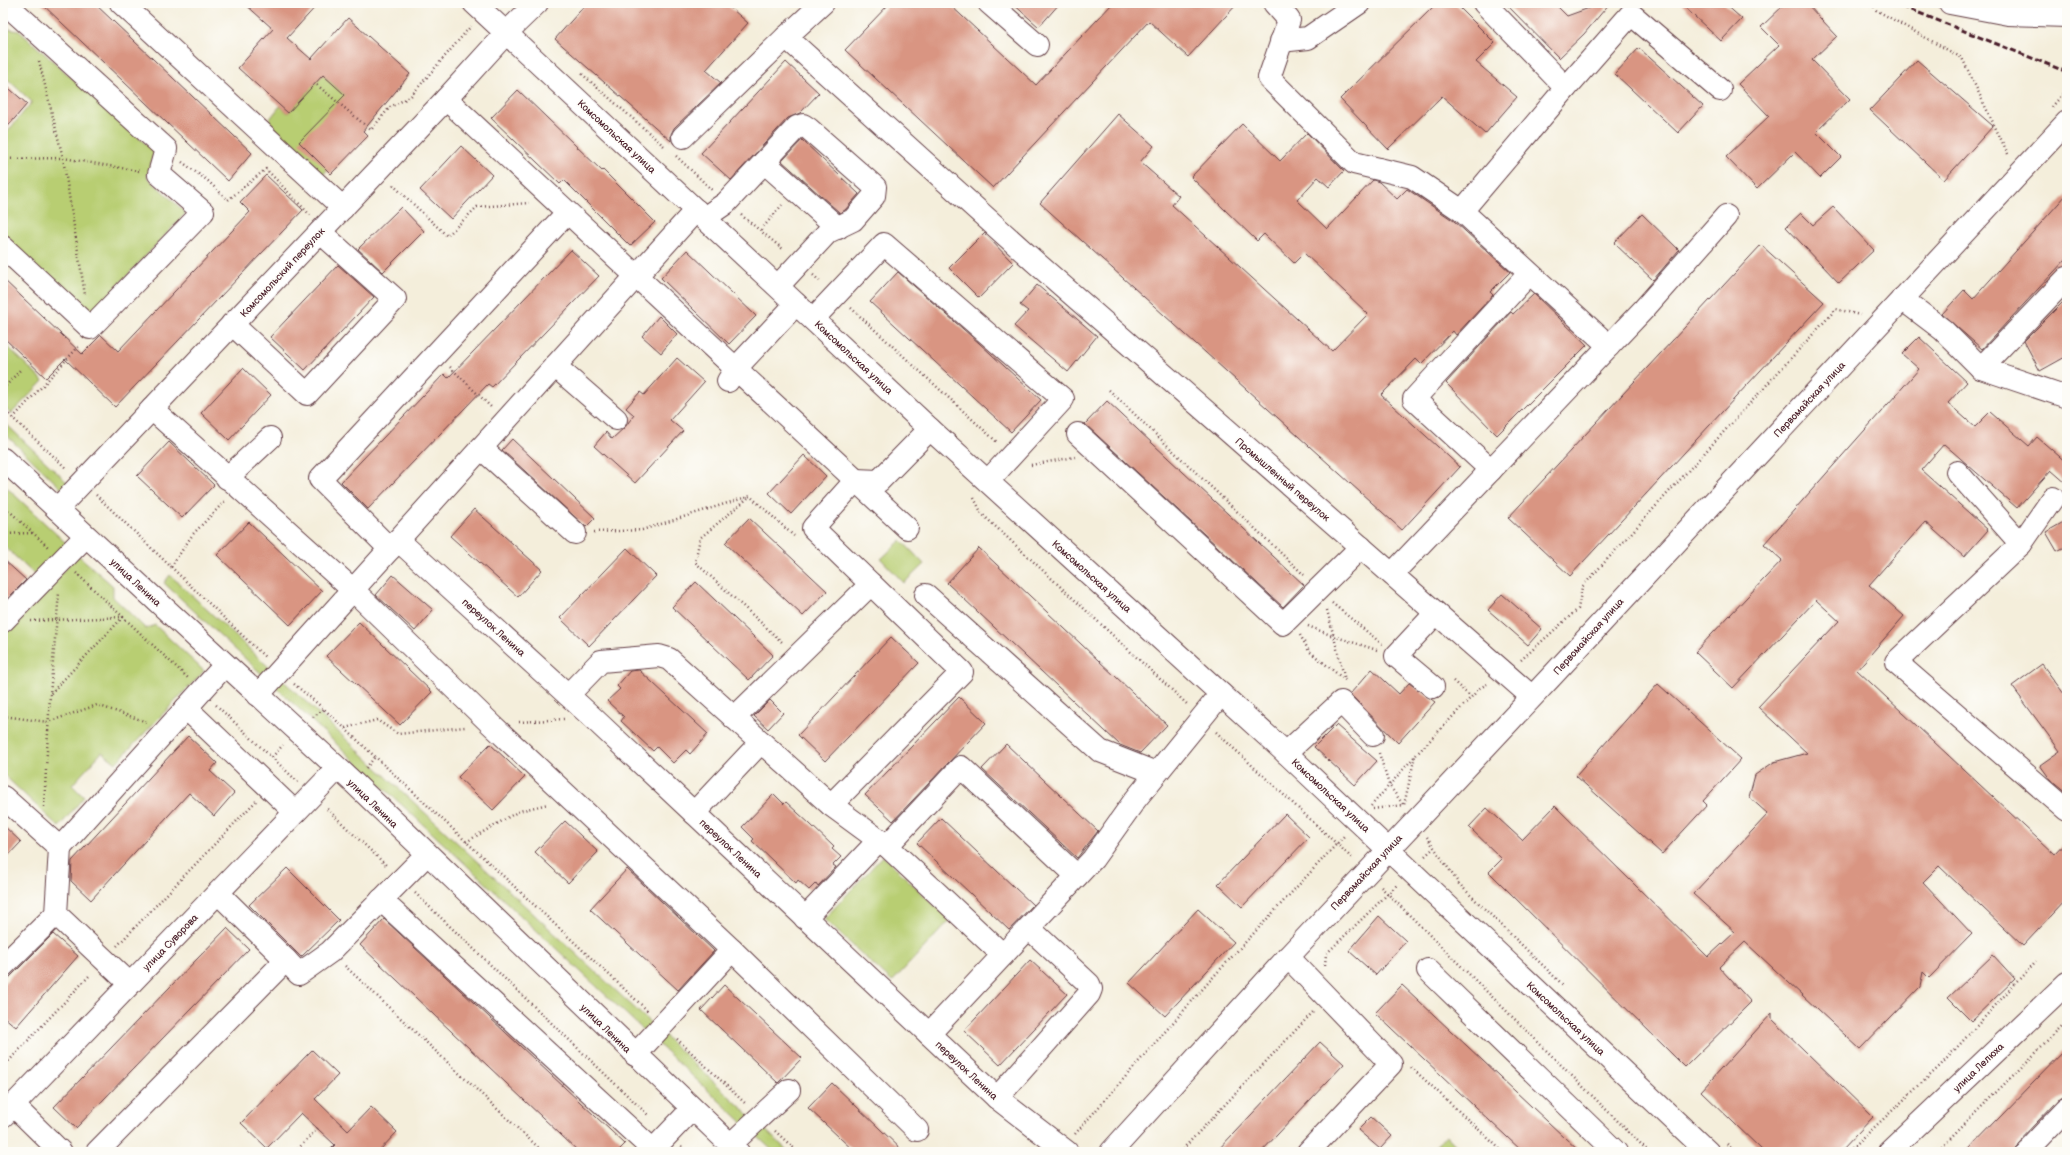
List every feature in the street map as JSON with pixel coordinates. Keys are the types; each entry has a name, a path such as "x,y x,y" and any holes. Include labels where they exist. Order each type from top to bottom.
{"street":[{"path":"3,247 90,328 203,212 159,174 166,149 5,3"},
{"path":"121,3 343,208"},
{"name":"Комсомольский переулок","path":"57,509 536,3"},
{"path":"683,137 823,3"},
{"path":"989,3 1036,45"},
{"path":"1274,3 1289,20 1269,78 1354,163 1412,177 1462,211 1608,346"},
{"path":"1281,41 1308,38 1359,3"},
{"path":"1484,3 1566,88"},
{"path":"1950,3 2008,14 2067,16"},
{"name":"Комсомольская улица","path":"479,7 930,429 1286,753 1708,1152"},
{"path":"1462,211 1631,14 1720,90"},
{"name":"Промышленный переулок","path":"786,37 1034,261 1531,696"},
{"path":"446,99 636,276 732,374 856,480 907,528"},
{"name":"Первомайская улица","path":"1111,1152 1366,872 2067,122"},
{"path":"258,695 636,276 700,214 726,203 797,127 803,125 875,187 874,196 853,220 828,232 778,286"},
{"path":"764,162 838,228"},
{"path":"436,354 561,207"},
{"path":"1392,574 1608,346 1726,216"},
{"path":"232,324 308,394 395,299 321,230"},
{"path":"812,319 884,244 1063,399 988,481"},
{"path":"1490,470 1414,399 1529,274"},
{"path":"1981,368 2067,278"},
{"path":"1902,299 1943,330 1981,368 2064,392"},
{"path":"732,374 796,304"},
{"name":"переулок Ленина","path":"436,354 320,479 568,695 997,1098 1064,1150"},
{"path":"555,366 616,419"},
{"path":"152,409 232,483 353,590 570,799 732,950 918,1130"},
{"path":"856,480 879,481 930,429"},
{"path":"1078,434 1283,624 1323,594 1361,547"},
{"path":"232,483 270,438"},
{"path":"481,448 576,533"},
{"name":"улица Ленина","path":"3,459 337,768 692,1110 734,1148"},
{"path":"1957,472 2021,544"},
{"path":"831,805 962,672 813,528 856,480"},
{"path":"2053,498 2021,544 1896,662 2067,810"},
{"path":"3,621 86,536"},
{"path":"734,718 871,584"},
{"path":"926,595 1100,751 1156,773"},
{"path":"1433,688 1396,656 1436,613"},
{"path":"568,695 601,661 664,657 831,805 883,843 1003,955"},
{"path":"3,966 56,914 60,848 225,665"},
{"path":"929,1034 1093,859 1156,773 1221,694"},
{"path":"1286,753 1341,702 1373,735"},
{"path":"186,708 295,812"},
{"path":"694,813 761,742"},
{"name":"улица Суворова","path":"8,1110 337,768"},
{"path":"805,918 961,768 1076,876"},
{"path":"3,797 60,848"},
{"path":"218,893 299,974 330,952 427,854"},
{"path":"381,900 657,1146 692,1110"},
{"path":"56,914 130,984"},
{"path":"997,1098 1089,994 1091,989 1089,984 1028,928"},
{"path":"635,1055 732,950"},
{"path":"1288,957 1391,1064 1308,1152"},
{"path":"96,1152 286,960"},
{"path":"1428,970 1616,1152"},
{"name":"улица Лелюха","path":"1889,1152 2067,983"},
{"path":"734,1148 760,1117 789,1090"},
{"path":"2026,1152 2067,1109"},
{"path":"8,1110 61,1152"}],"path":[{"path":"1872,3 1876,10 1962,58 2009,157"},
{"path":"317,85 371,130 390,107 410,97 479,7"},
{"path":"37,55 63,158 85,297"},
{"path":"2049,110 2067,89"},
{"path":"166,149 208,181 228,200 266,169 321,230"},
{"path":"2004,162 2014,151"},
{"path":"3,159 63,158 159,174"},
{"path":"378,171 447,236 477,207 561,207"},
{"path":"761,230 783,204"},
{"path":"1505,674 1578,609 1582,587 1836,309 1864,315"},
{"path":"13,418 81,345 90,328"},
{"path":"436,354 505,421"},
{"path":"3,389 22,370"},
{"path":"1109,390 1323,594 1396,656"},
{"path":"3,409 82,482 280,672 324,709 798,1152"},
{"path":"171,567 193,534 232,483"},
{"path":"576,533 642,530 750,496"},
{"path":"750,496 796,537 813,528"},
{"path":"750,496 700,538 695,562 797,656"},
{"path":"973,496 982,514 1366,872 1649,1152"},
{"path":"3,504 401,880 657,1146 686,1152"},
{"path":"3,534 34,533"},
{"path":"42,832 50,695 60,590"},
{"path":"1323,594 1326,612 1345,680 1341,702"},
{"path":"26,621 123,617"},
{"path":"50,695 123,617"},
{"path":"1289,618 1333,636 1396,656"},
{"path":"1289,618 1309,651 1345,680"},
{"path":"3,716 48,722 97,705 168,728"},
{"path":"1373,735 1390,785"},
{"path":"1368,810 1404,805 1415,756"},
{"path":"3,1067 285,770"},
{"path":"466,842 519,811 570,799"},
{"path":"330,952 543,1152"},
{"path":"1848,1152 1940,1066 2036,961"},
{"path":"1064,1150 1215,975"},
{"path":"1936,1152 2067,1022"},
{"path":"1391,1064 1398,1055 1503,1152"},
{"path":"296,1152 318,1128"}],"green space":[{"path":"3,28 19,31 154,151 147,177 186,213 88,317 3,240 3,137 32,102 3,75"},
{"path":"323,75 372,120 320,178 265,125 280,106 288,113"},
{"path":"3,342 43,381 11,414 3,406"},
{"path":"3,421 71,486 65,492 3,432"},
{"path":"3,484 68,545 37,577 3,545"},
{"path":"901,540 924,564 904,583 881,559"},
{"path":"78,555 113,586 113,597 146,629 155,625 204,671 116,763 102,752 72,785 84,797 59,827 3,774 3,636"},
{"path":"170,575 789,1152 774,1152 164,583"},
{"path":"883,856 950,920 892,982 824,919"},
{"path":"1447,1136 1462,1152 1430,1152"}],"building":[{"path":"41,3 94,3 252,153 228,181"},
{"path":"244,3 319,3 287,38 311,59 348,18 410,74 363,131 368,136 331,174 299,142 345,95 323,75 288,113 238,68 273,29"},
{"path":"587,3 725,3 748,23 706,70 721,83 674,128 671,134 671,141 555,39"},
{"path":"890,3 948,3 1036,85 1113,3 1238,3 1188,57 1149,21 993,188 845,50"},
{"path":"1012,3 1060,3 1039,27"},
{"path":"1437,3 1455,3 1495,43 1476,62 1517,97 1485,134 1442,96 1388,149 1340,99"},
{"path":"1505,3 1554,3 1567,16 1603,3 1610,3 1584,34 1559,58"},
{"path":"1680,3 1724,3 1742,19 1721,41"},
{"path":"1786,3 1806,3 1837,36 1812,60 1850,99 1816,132 1841,157 1820,178 1795,152 1757,189 1726,157 1769,116 1738,84 1779,45 1761,27"},
{"path":"1639,48 1703,106 1678,133 1615,74"},
{"path":"1917,60 1993,126 1944,180 1870,110"},
{"path":"786,62 819,93 800,113 788,118 731,180 701,153"},
{"path":"3,83 27,104 3,132"},
{"path":"518,90 602,171 603,170 655,222 630,246 564,180 560,184 491,118"},
{"path":"1118,114 1154,146 1140,162 1179,196 1172,205 1332,351 1368,314 1304,253 1294,263 1264,234 1257,241 1191,177 1242,124 1280,161 1307,133 1344,171 1329,187 1318,177 1297,200 1327,229 1373,180 1379,182 1397,199 1407,189 1454,221 1510,272 1490,292 1493,295 1456,335 1453,331 1421,364 1416,359 1381,395 1460,467 1402,530 1040,203"},
{"path":"802,140 859,194 845,210 840,213 782,161"},
{"path":"461,146 492,175 451,219 420,190"},
{"path":"266,175 303,210 115,407 65,359 46,378 3,337 3,279 82,354 101,335 118,351 250,212 240,202"},
{"path":"2067,194 2067,258 1982,349 1942,314 1964,290 1973,299"},
{"path":"401,207 424,231 383,272 358,249"},
{"path":"1833,207 1874,250 1839,283 1786,227 1801,213 1813,225"},
{"path":"1642,214 1679,250 1653,280 1614,243"},
{"path":"984,233 1013,263 979,298 949,268"},
{"path":"1761,245 1824,302 1570,576 1508,518"},
{"path":"571,250 599,276 492,387 488,384 368,509 341,482 444,374 448,378"},
{"path":"687,250 756,316 729,344 661,278"},
{"path":"338,265 374,297 305,370 270,337"},
{"path":"898,272 1041,400 1011,432 870,302"},
{"path":"1037,285 1097,336 1068,372 1014,326 1028,311 1020,305"},
{"path":"1534,294 1587,345 1497,435 1446,383 1511,312 1513,314"},
{"path":"2067,298 2067,356 2040,371 2024,341"},
{"path":"659,316 677,334 661,353 642,336"},
{"path":"1919,337 1967,382 1948,403 1975,427 1990,412 2029,446 2037,437 2067,463 2067,484 2051,470 2017,508 1944,444 1921,470 1988,530 1964,557 1925,522 1869,585 1904,616 1857,670 2054,854 2067,840 2067,899 2023,946 1939,866 1923,882 1972,934 1929,978 1923,972 1920,987 1860,1049 1745,942 1719,967 1751,1002 1685,1067 1489,872 1502,859 1469,827 1487,808 1522,840 1555,806 1708,957 1735,932 1693,894 1768,814 1749,797 1755,775 1774,762 1807,753 1758,707 1839,621 1816,600 1733,688 1695,652 1782,560 1764,544 1919,369 1902,354"},
{"path":"677,358 704,382 670,420 683,431 635,483 594,446 606,432 612,439 625,427 634,415 626,408 640,392 644,395"},
{"path":"243,368 271,395 229,440 201,413"},
{"path":"1107,401 1304,585 1283,607 1085,424"},
{"path":"512,439 595,518 586,527 502,450"},
{"path":"169,442 214,485 182,518 137,476"},
{"path":"804,455 826,476 791,514 769,493"},
{"path":"474,509 542,570 518,597 450,536"},
{"path":"749,518 827,591 803,616 725,543"},
{"path":"2067,520 2067,546 2057,551 2046,532"},
{"path":"249,522 322,591 290,625 217,555"},
{"path":"627,548 656,576 589,646 560,618"},
{"path":"979,548 1167,725 1140,753 1120,745 947,583"},
{"path":"3,559 26,580 3,603"},
{"path":"393,575 433,610 415,631 376,595"},
{"path":"696,582 773,655 749,680 672,607"},
{"path":"1502,594 1542,629 1528,645 1488,610"},
{"path":"359,622 432,692 400,725 326,656"},
{"path":"891,637 919,663 825,761 798,735"},
{"path":"2042,664 2067,698 2067,793 2050,779 2040,765 2060,751 2012,686"},
{"path":"1372,669 1399,694 1409,683 1435,702 1398,743 1350,694"},
{"path":"639,670 708,734 690,754 686,750 673,763 657,747 653,751 621,721 624,717 607,701 620,689 617,686 630,671"},
{"path":"1658,684 1741,759 1703,801 1707,805 1662,854 1576,776"},
{"path":"959,697 986,723 893,821 865,795"},
{"path":"770,700 783,713 768,729 754,716"},
{"path":"1336,725 1377,761 1355,785 1314,747"},
{"path":"188,736 217,763 210,771 234,793 214,816 189,793 91,900 71,881 72,861"},
{"path":"490,744 525,777 493,810 458,777"},
{"path":"1006,744 1098,831 1077,858 982,769"},
{"path":"774,794 784,804 786,802 810,824 834,847 832,849 841,857 833,865 836,867 818,886 816,883 809,890 798,880 796,883 752,841 754,839 742,827"},
{"path":"1285,814 1309,837 1242,907 1218,884"},
{"path":"941,818 1033,905 1009,930 917,843"},
{"path":"565,821 598,852 568,883 535,852"},
{"path":"3,825 21,842 3,861"},
{"path":"287,868 339,920 301,957 249,905"},
{"path":"627,869 714,951 678,990 590,909"},
{"path":"1198,909 1234,942 1165,1016 1129,983"},
{"path":"1379,916 1406,941 1376,975 1349,951"},
{"path":"384,919 625,1144 617,1152 579,1152 360,945"},
{"path":"227,928 249,949 76,1128 54,1107"},
{"path":"53,934 78,956 16,1027 3,1016 3,984"},
{"path":"1993,955 2015,979 1971,1021 1948,998"},
{"path":"1030,960 1067,994 1000,1065 964,1031"},
{"path":"724,985 802,1058 778,1083 701,1010"},
{"path":"1402,985 1580,1152 1523,1152 1375,1013"},
{"path":"1772,1013 1772,1019 1873,1117 1840,1152 1764,1152 1701,1091"},
{"path":"1320,1042 1344,1064 1261,1152 1216,1152"},
{"path":"2067,1048 2067,1096 2058,1100 2017,1143 2014,1151 1966,1152"},
{"path":"312,1050 338,1075 315,1099 348,1131 371,1107 397,1132 378,1152 328,1152 335,1145 301,1113 267,1148 241,1123"},
{"path":"832,1083 904,1152 855,1152 808,1108"},
{"path":"1371,1117 1392,1136 1380,1149 1358,1130"}],"railway":[{"path":"1894,3 2067,72"}]}
